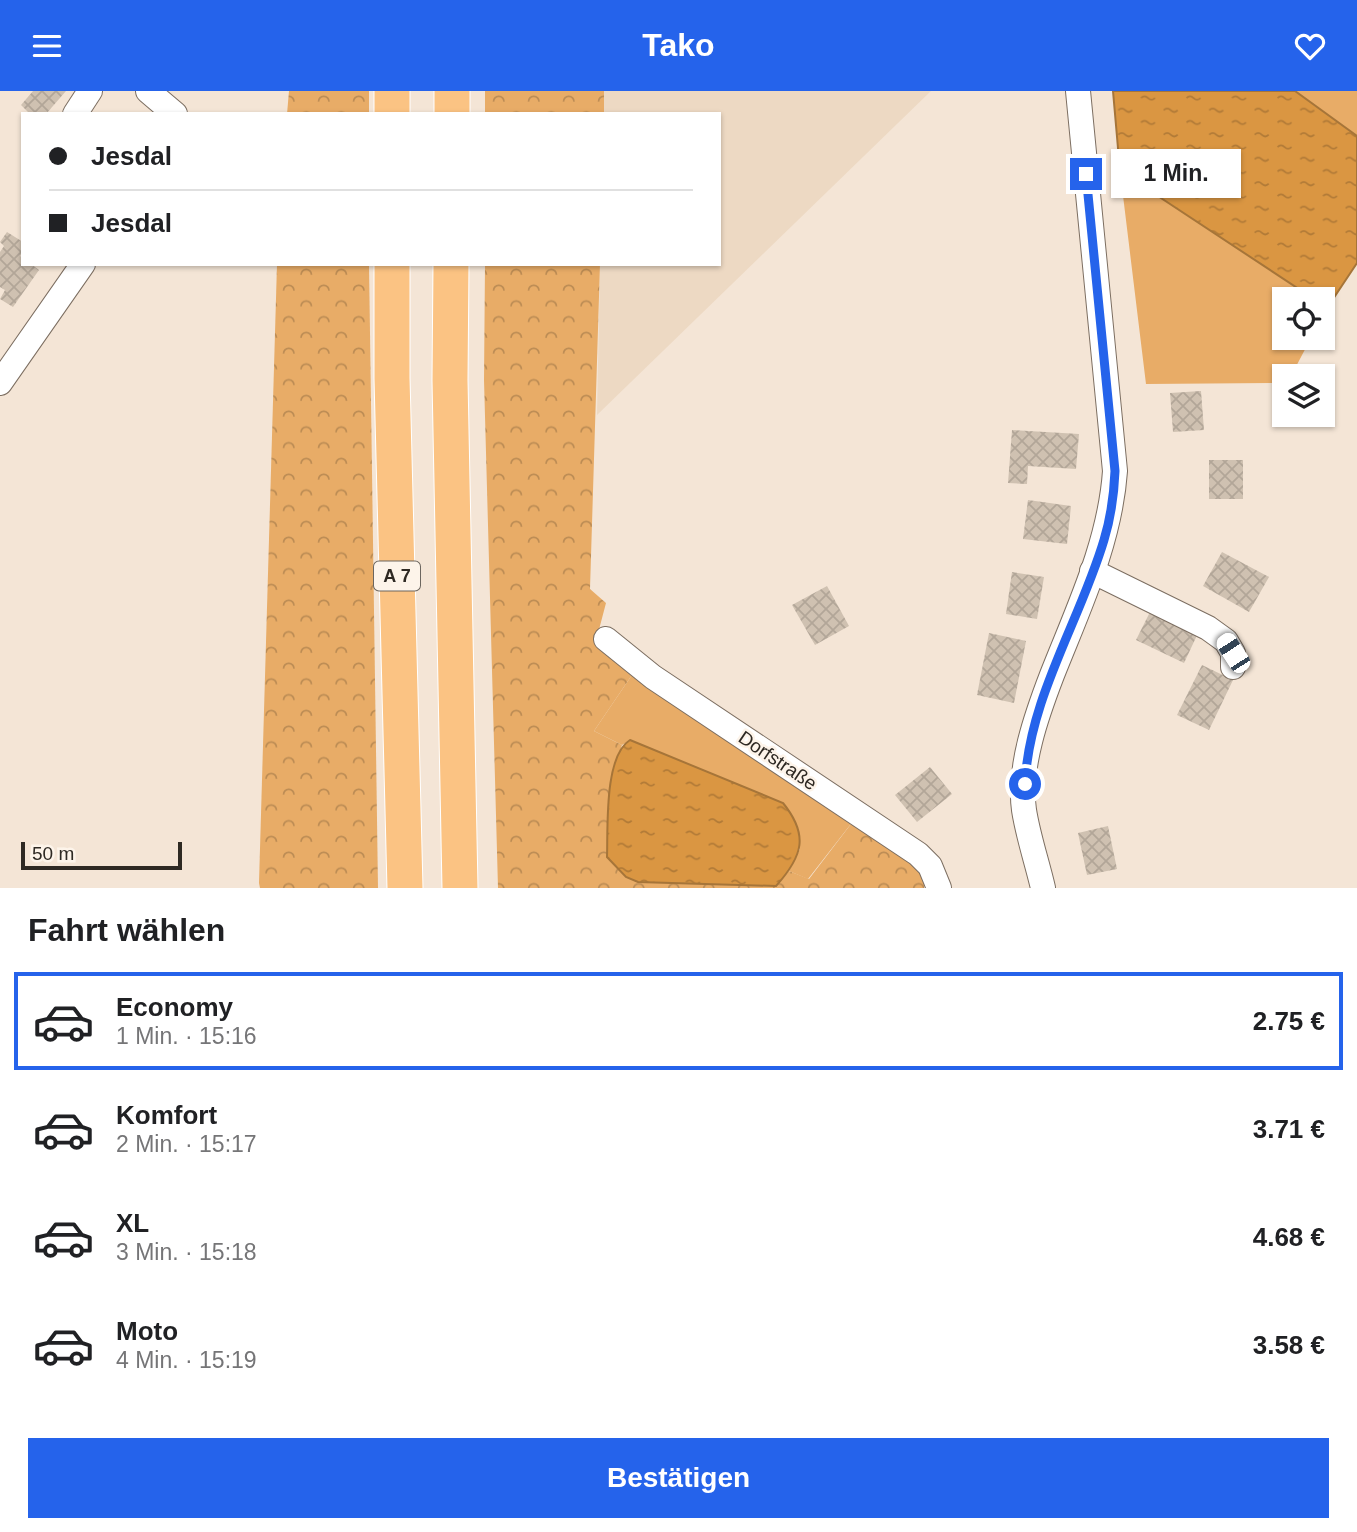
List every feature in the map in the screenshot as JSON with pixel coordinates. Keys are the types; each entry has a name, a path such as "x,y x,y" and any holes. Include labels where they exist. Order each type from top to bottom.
{"highway":[{"path":"393,91 393,112"},
{"path":"452,91 452,112"},
{"name":"A 7","path":"392,266 392,378 405,888"},
{"path":"451,266 450,380 460,888"}],"street":[{"path":"76,112 90,91"},
{"path":"148,91 173,112"},
{"path":"1043,888 1024,809 1026,759 1040,709 1104,541 1113,502 1115,471 1078,91"},
{"path":"0,383 82,266"},
{"path":"1092,571 1208,628 1226,641 1233,653 1233,667"},
{"name":"Dorfstraße","path":"606,639 653,677 918,854 930,866 939,888"}],"shaded area":[{"path":"604,91 931,91 597,415 600,266 721,266 721,112 604,112"}],"green space":[{"path":"289,91 369,91 369,112 287,112"},
{"path":"485,91 604,91 604,112 485,112"},
{"path":"1295,91 1357,91 1357,136"},
{"path":"1120,171 1296,287 1272,287 1272,350 1305,350 1297,364 1272,364 1272,383 1146,384"},
{"path":"277,266 369,266 378,888 260,888"},
{"path":"485,266 600,266 590,589 606,603 596,641 634,672 594,731 622,745 611,786 607,857 776,886 789,871 809,879 854,820 910,858 925,876 924,888 498,888 484,380"},
{"path":"634,672 854,820 808,879 789,871 800,849 686,764 630,740 622,745 594,731"}],"water":[{"path":"1113,91 1295,91 1357,136 1357,263 1335,296 1335,287 1296,287 1120,171"},
{"path":"630,740 783,803 797,825 799,845 792,865 776,886 638,882 626,877 607,857 608,811 616,761 622,748"}],"building":[{"path":"33,91 66,91 48,112 28,112 21,105"},
{"path":"7,232 21,241 21,266 34,266 39,270 13,307 0,299 5,290 0,287 0,252 4,246 0,242"},
{"path":"1201,391 1204,430 1173,432 1170,393"},
{"path":"1012,430 1079,434 1076,469 1028,466 1027,484 1008,483"},
{"path":"1209,460 1243,460 1243,499 1209,499"},
{"path":"1028,500 1071,506 1067,544 1023,539"},
{"path":"1222,552 1269,577 1249,612 1203,586"},
{"path":"1012,572 1044,577 1037,619 1006,614"},
{"path":"827,586 849,626 815,645 792,605"},
{"path":"1152,608 1199,631 1184,663 1136,640"},
{"path":"989,633 1026,641 1014,703 977,695"},
{"path":"1202,665 1233,680 1209,730 1177,715"},
{"path":"930,767 952,794 917,822 895,795"},
{"path":"1108,826 1117,869 1087,875 1078,833"}],"route":[{"path":"1025,784 1026,759 1040,709 1104,541 1113,502 1115,471 1086,174"}]}
